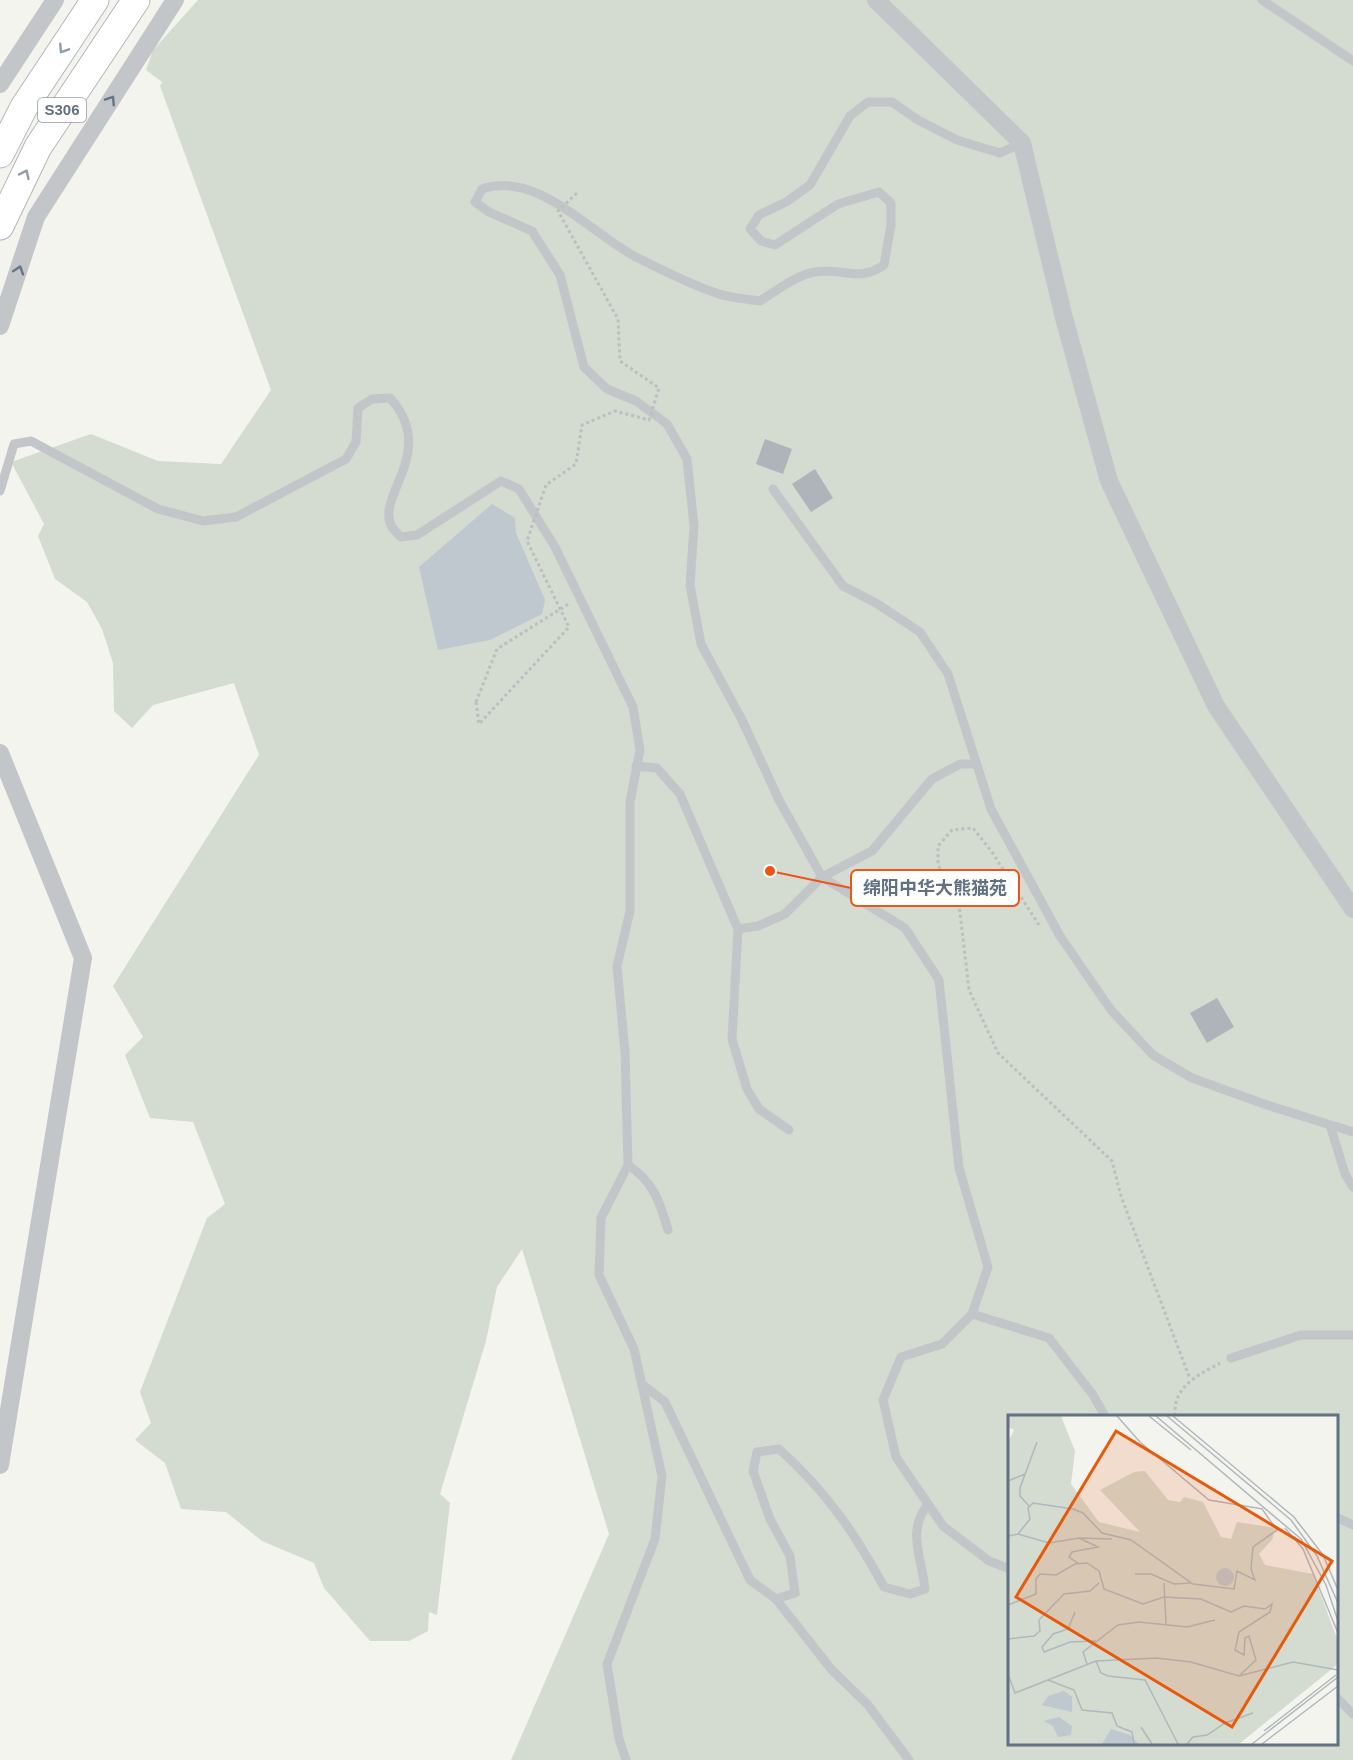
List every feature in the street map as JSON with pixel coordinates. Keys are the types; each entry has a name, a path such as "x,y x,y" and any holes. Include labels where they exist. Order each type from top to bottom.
{"main road":[{"name":"S306","path":"0,154 24,107 95,0"},
{"name":"S306","path":"0,226 38,147 136,0"}],"street":[{"path":"0,84 56,0"},
{"path":"0,326 36,217 175,0"},
{"path":"876,0 1022,143 1064,318 1109,481 1216,706 1353,909"},
{"path":"0,753 83,958 0,1465"}],"lane":[{"path":"1262,0 1353,61"},
{"path":"1008,1568 989,1561 943,1526 896,1457 883,1400 901,1357 942,1344 972,1314 988,1267 958,1168 939,980 905,928 822,877 779,801 742,720 701,644 690,585 694,526 687,459 667,424 636,401 607,389 584,367 560,275 532,231 489,212 476,202 482,189 496,184 529,189 581,219 634,256 720,294 760,301 782,286 814,272 871,274 884,265 891,225 891,203 879,192 838,204 775,244 761,241 750,229 759,215 786,202 810,185 850,116 868,102 892,102 918,120 957,140 1000,153 1022,143"},
{"path":"0,491 15,444 31,441 158,509 203,521 236,517 346,459 356,442 358,408 372,399 390,398 402,411 410,436 406,459 390,510 390,525 401,537 417,536 501,481 519,489 555,547 580,597 633,707 640,750 630,802 630,910 616,966 625,1052 628,1165 601,1218 599,1275 634,1349 662,1476 655,1539 607,1664 619,1739 626,1760"},
{"path":"773,489 843,586 876,603 920,632 948,674 991,808 1060,936 1111,1010 1153,1054 1192,1078 1353,1132"},
{"path":"738,929 758,926 785,914 822,877 872,851 932,779 960,764 976,764"},
{"path":"636,766 657,768 680,794 738,929 732,1039 747,1089 759,1109 789,1130"},
{"path":"1330,1125 1345,1174 1353,1187"},
{"path":"628,1165 642,1174 657,1195 668,1230"},
{"path":"972,1314 1049,1338 1093,1395 1104,1415"},
{"path":"1231,1358 1301,1335 1353,1335"},
{"path":"642,1384 665,1402 750,1580 776,1599 831,1669 868,1705 909,1760"},
{"path":"776,1599 795,1593 794,1583 790,1556 770,1519 753,1471 757,1452 778,1449 804,1472 848,1524 884,1587 910,1594 925,1589 923,1567 915,1542 918,1516 928,1504"},
{"path":"1338,1518 1353,1525"},
{"path":"1338,1699 1353,1714"}],"path":[{"path":"578,192 558,211 618,320 620,362 659,388 649,420 615,411 582,425 576,464 546,486 527,541 569,627 479,724 476,702 497,649 580,597"},
{"path":"1060,936 1051,935 1039,925 992,852 973,828 952,830 938,846 938,865 959,904 969,990 998,1053 1113,1161 1121,1196 1190,1379"},
{"path":"1175,1415 1177,1396 1190,1379 1231,1358"}],"shaded area":[{"path":"198,0 1353,0 1353,1760 511,1760 609,1534 522,1249 497,1287 486,1341 440,1494 450,1503 437,1615 429,1612 428,1631 409,1641 370,1641 324,1588 314,1563 262,1541 226,1512 181,1509 165,1463 135,1440 151,1423 140,1392 207,1218 225,1204 193,1122 150,1118 125,1055 143,1037 113,986 259,755 234,683 153,705 132,728 114,711 113,663 102,629 87,602 55,579 38,536 44,524 11,462 91,434 158,461 221,464 271,390 160,86 162,82 146,70 153,50"},
{"path":"492,504 515,518 516,533 545,600 542,614 490,640 438,650 419,567"}],"building":[{"path":"765,439 792,449 783,474 756,464"},
{"path":"815,469 833,498 811,512 792,484"},
{"path":"1217,998 1234,1027 1207,1043 1190,1013"}],"place":[{"name":"绵阳中华大熊猫苑","path":"770,871"}]}
